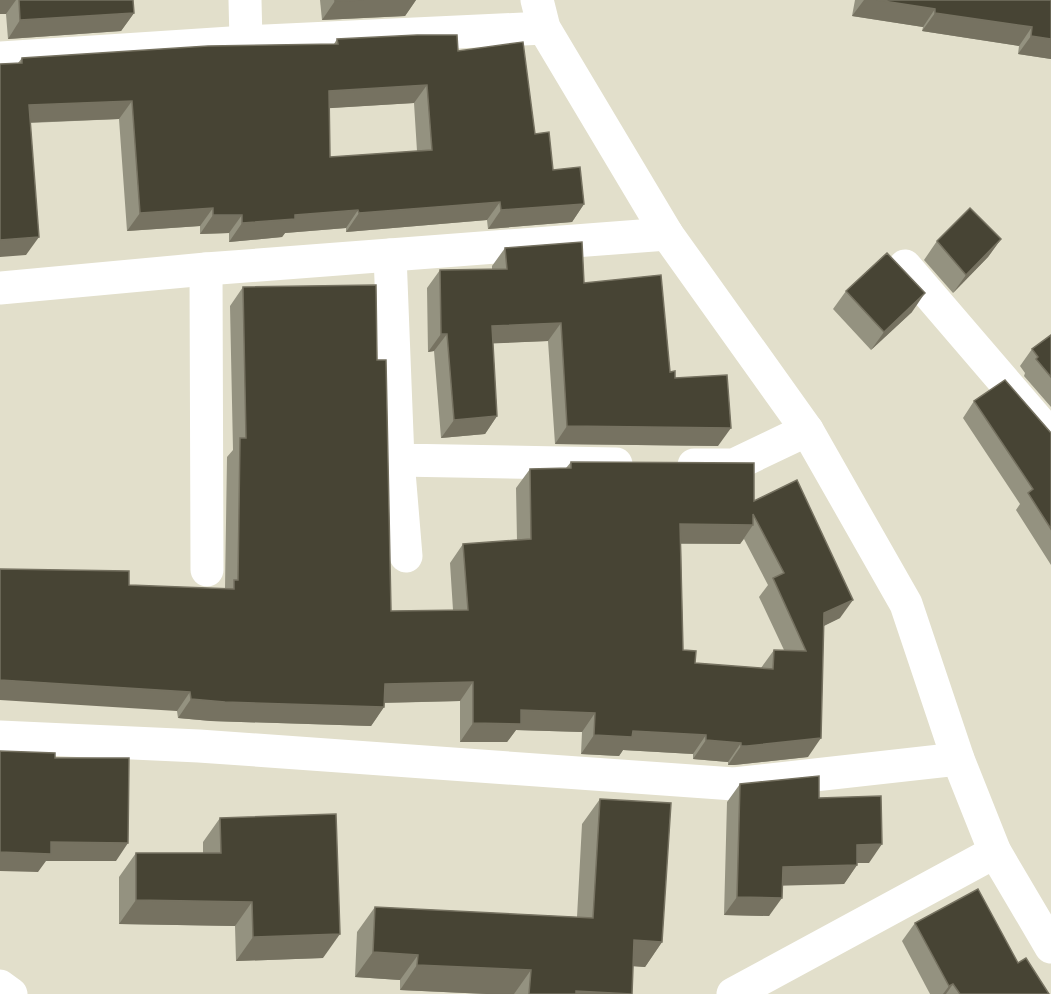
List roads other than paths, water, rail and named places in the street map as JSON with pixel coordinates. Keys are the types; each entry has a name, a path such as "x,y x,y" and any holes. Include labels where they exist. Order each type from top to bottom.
{"street":[{"path":"245,0 246,42"},
{"path":"0,58 246,42 540,14 667,234 807,430 906,604 958,759 995,852 1051,947"},
{"path":"0,288 206,269 667,234"},
{"path":"390,255 398,460 406,556"},
{"path":"905,266 1051,436"},
{"path":"206,269 207,570"},
{"path":"398,460 734,465 807,430"},
{"path":"0,737 211,747 734,784 958,759"},
{"path":"733,994 995,852"},
{"path":"0,986 11,994"}]}
